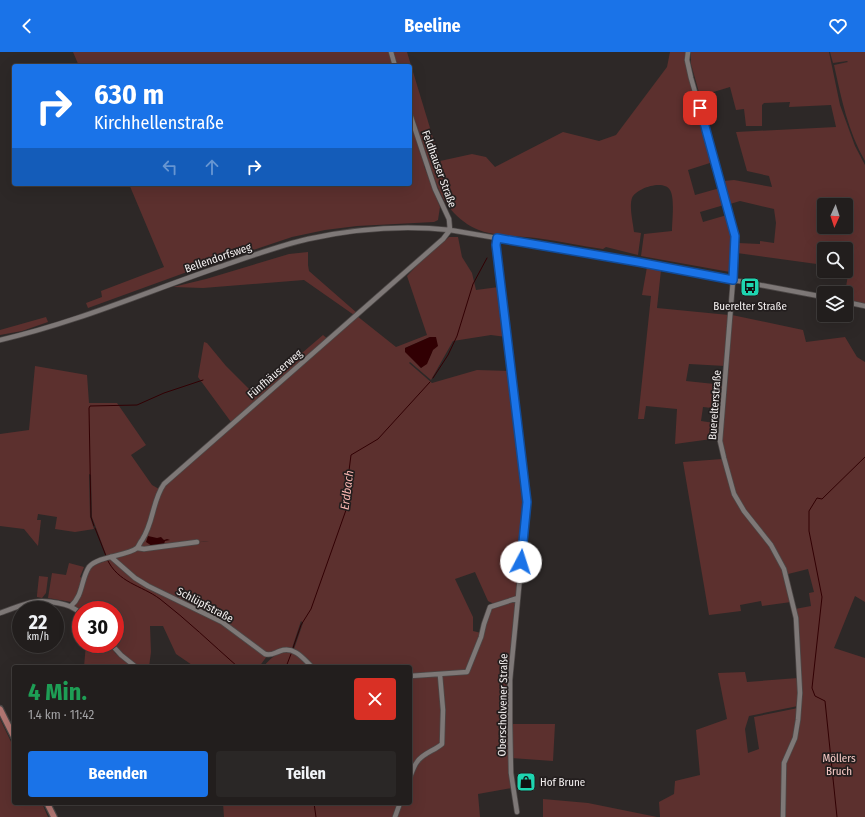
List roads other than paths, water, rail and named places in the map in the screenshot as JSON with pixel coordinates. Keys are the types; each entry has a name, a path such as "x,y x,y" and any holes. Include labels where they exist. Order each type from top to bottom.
{"main road":[{"path":"0,709 12,733"},
{"path":"48,805 54,817"}],"street":[{"path":"391,52 394,64"},
{"name":"Buerelterstraße","path":"688,52 687,60 691,78 735,236 733,280 720,441 734,494 744,511 771,545 784,569 796,618 800,693 795,738 784,763 783,817"},
{"name":"Feldhauser Straße","path":"412,120 435,189 449,220 450,230"},
{"name":"Bellendorfsweg","path":"0,340 53,326 251,256 308,239 367,230 450,230 638,262 817,297"},
{"name":"Fünfhäuserweg","path":"137,548 148,532 157,496 164,484 443,239 450,230"},
{"name":"Oberscholvener Straße","path":"497,238 496,245 527,502 510,680 511,773 518,812"},
{"path":"853,303 865,306"},
{"path":"0,612 38,600 71,606 78,597 88,569 101,560 137,548 144,549 198,542"},
{"name":"Schlüpfstraße","path":"109,557 135,578 148,586 222,622 265,654 269,655 282,650 291,650 298,654 310,665"},
{"path":"412,676 467,672 481,637 490,607 518,598"},
{"path":"119,653 134,665"},
{"path":"412,772 416,763 422,756 442,744 443,710 440,675"},
{"path":"395,817 399,805"}],"waterway":[{"name":"Erdbach","path":"433,378 448,355 457,336 473,284 487,258"},
{"path":"94,526 91,517 90,406 137,405 164,393 203,380"},
{"name":"Erdbach","path":"293,648 301,625 311,609 346,510 346,494 351,455 378,439 430,382"},
{"path":"837,817 825,701 815,696 812,688 822,597 809,531 809,511 817,498 822,499 865,457"},
{"path":"95,528 106,556"},
{"path":"107,559 117,573 124,579 160,599 236,665"},
{"name":"Erdbach","path":"287,665 291,654"},
{"name":"Erdbach","path":"314,805 316,817"}],"place":[{"name":"Buerelter Straße","path":"750,287"},
{"name":"Hof Brune","path":"526,782"}],"park label":[{"name":"Möllers Bruch","path":"839,764"}]}
